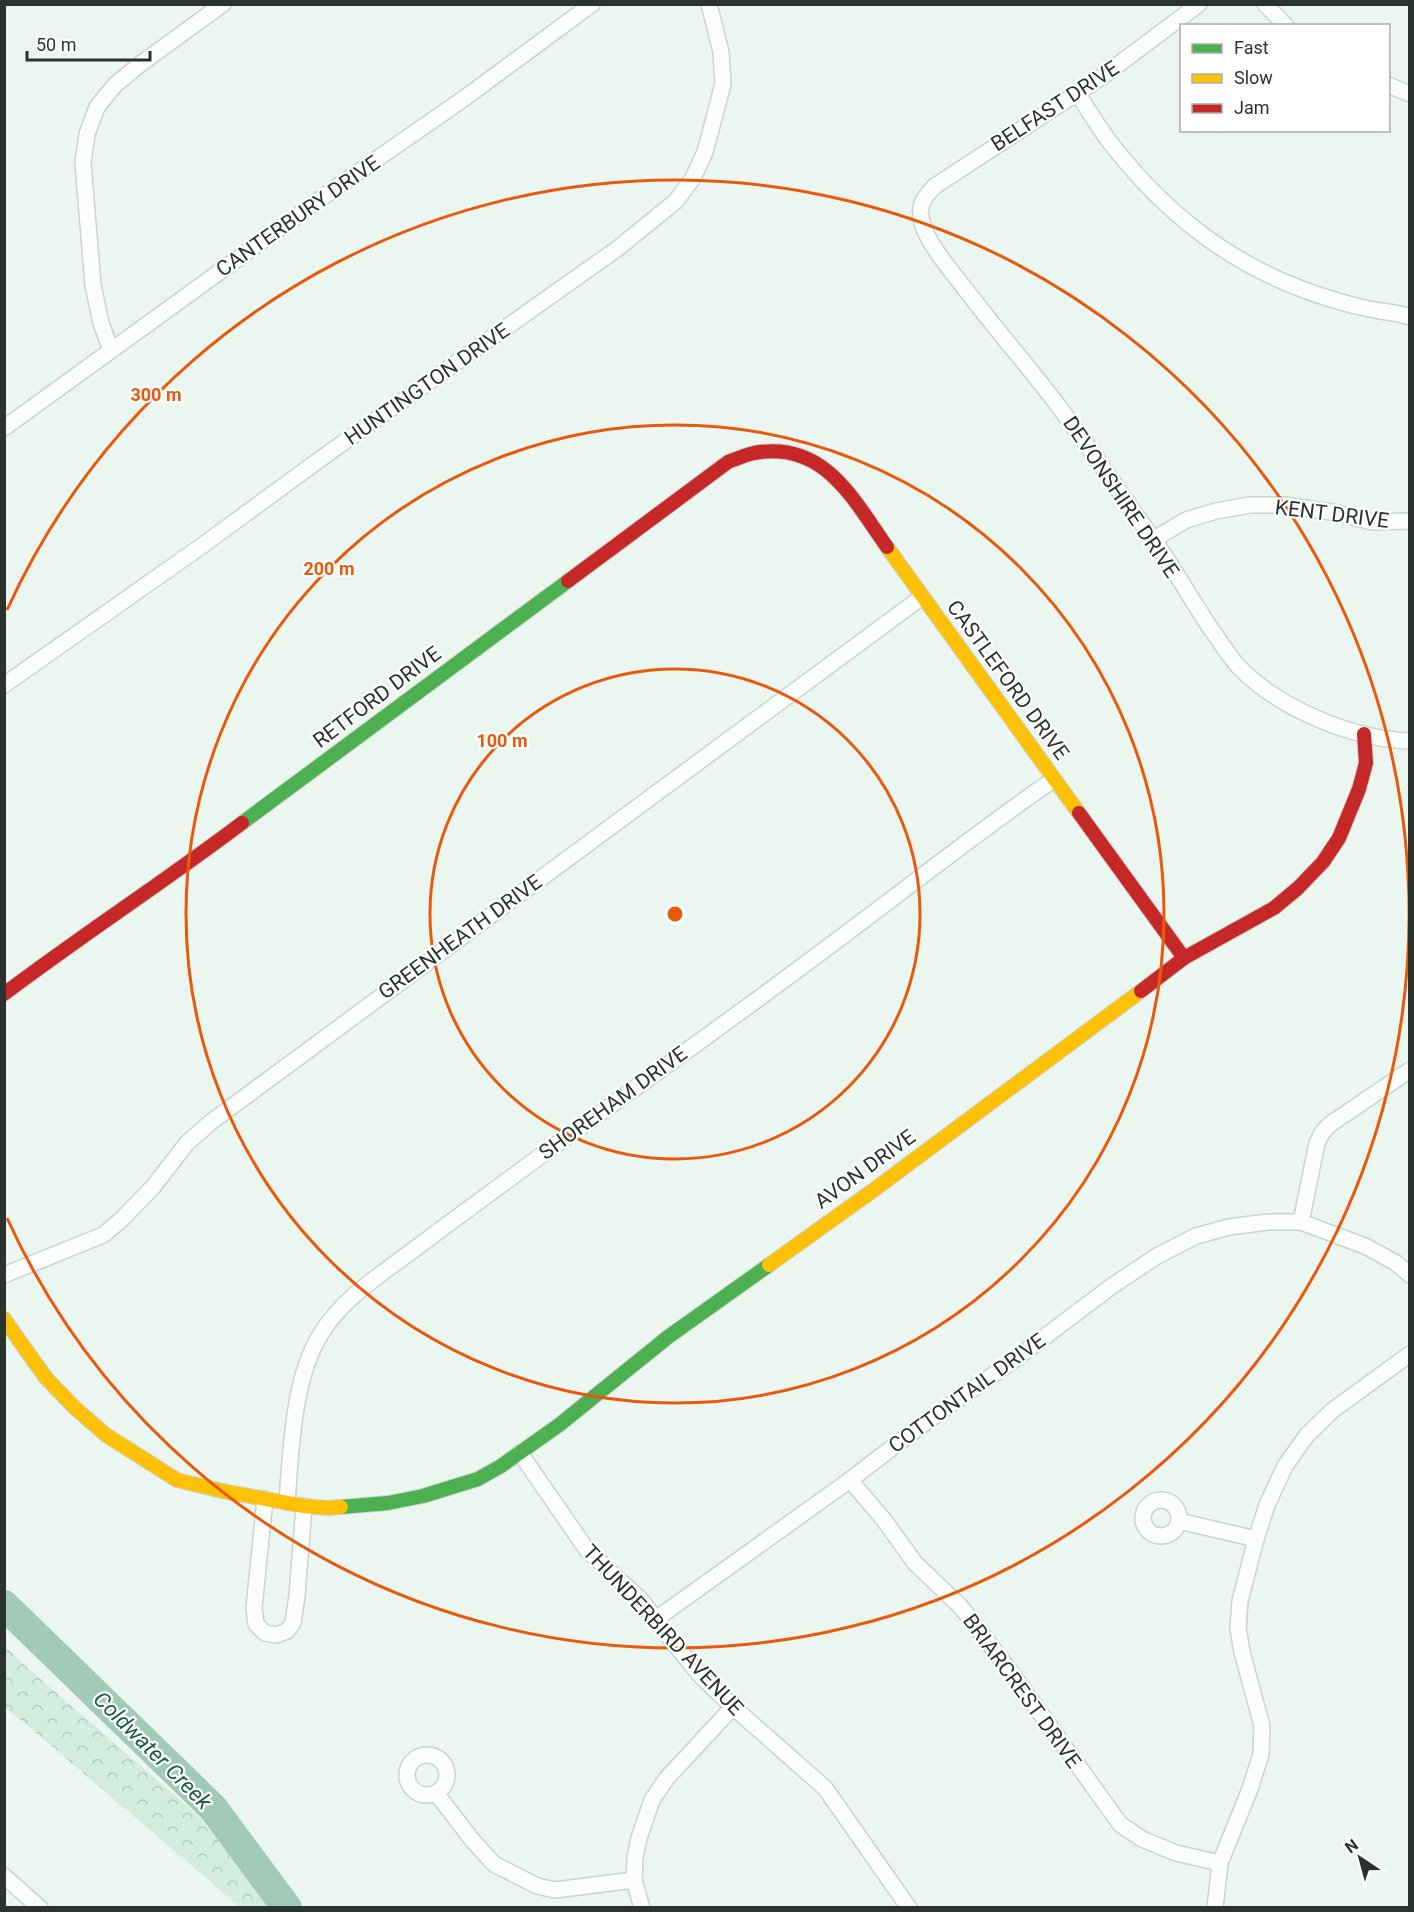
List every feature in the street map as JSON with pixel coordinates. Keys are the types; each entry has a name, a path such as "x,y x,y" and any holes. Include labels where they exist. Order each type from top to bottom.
{"street":[{"path":"111,350 101,323 93,285 83,163 87,134 97,107 115,85 223,4"},
{"name":"CANTERBURY DRIVE","path":"4,428 592,4"},
{"name":"HUNTINGTON DRIVE","path":"4,685 617,249 676,201 693,178 705,152 723,84 721,52 709,4"},
{"name":"BELFAST DRIVE","path":"920,212 923,197 935,186 1103,76 1199,4"},
{"path":"1264,4 1284,24"},
{"path":"1390,85 1410,94"},
{"path":"1077,93 1114,147 1141,180 1168,207 1206,239 1270,276 1300,288 1360,306 1410,317"},
{"name":"DEVONSHIRE DRIVE","path":"920,212 923,227 931,243 1065,415 1154,540 1201,614 1238,666 1270,693 1336,726 1364,734 1410,741"},
{"name":"CASTLEFORD DRIVE","path":"780,452 801,455 823,467 843,484 1053,780 1184,958"},
{"name":"RETFORD DRIVE","path":"4,994 180,869 728,462 754,453 780,452"},
{"name":"KENT DRIVE","path":"1154,540 1186,520 1216,511 1251,505 1286,505 1337,513 1372,522 1410,521"},
{"name":"GREENHEATH DRIVE","path":"4,1275 103,1235 122,1220 153,1187 187,1143 211,1122 922,597"},
{"name":"AVON DRIVE","path":"4,1319 46,1378 75,1408 106,1435 177,1480 304,1506 352,1507 423,1496 478,1479 559,1425 669,1337 875,1189 1184,958 1274,908 1298,888 1323,862 1339,838 1359,789 1366,763 1364,734"},
{"name":"SHOREHAM DRIVE","path":"287,1502 291,1451 302,1377 321,1333 338,1310 509,1178 1053,780"},
{"path":"1410,1070 1329,1125 1322,1133 1317,1143 1301,1222 1365,1246 1396,1263 1410,1275"},
{"name":"COTTONTAIL DRIVE","path":"656,1619 850,1480 1112,1286 1157,1256 1196,1236 1229,1227 1268,1222 1301,1222"},
{"path":"1215,1908 1220,1863 1250,1789 1261,1754 1262,1726 1242,1652 1238,1628 1240,1601 1267,1506 1285,1467 1307,1435 1333,1410 1410,1354"},
{"name":"THUNDERBIRD AVENUE","path":"520,1453 586,1550 642,1600 700,1675 825,1788 909,1908"},
{"name":"BRIARCREST DRIVE","path":"850,1480 915,1563 961,1607 1120,1824 1151,1843 1220,1863"},
{"path":"266,1499 254,1608 256,1624 265,1633 276,1635 287,1631 293,1623 304,1506"},
{"path":"1179,1521 1256,1539"},
{"path":"642,1908 634,1880 635,1857 652,1800 667,1778 733,1707"},
{"path":"436,1793 494,1864 537,1886 555,1890 634,1880"},
{"path":"4,1876 40,1908"}],"green space":[{"path":"5,1646 200,1817 270,1907 240,1907 5,1708"}],"waterway":[{"name":"Coldwater Creek","path":"4,1605 213,1808 287,1908"}],"traffic: fast":[{"path":"242,823 568,581"},
{"path":"341,1507 388,1503 423,1496 478,1479 501,1466 559,1425 668,1337 769,1265"}],"traffic: slow":[{"path":"887,547 1079,813"},
{"path":"769,1265 1141,991"},
{"path":"4,1319 46,1378 75,1408 106,1435 177,1480 304,1506 341,1507"}],"traffic: jam":[{"path":"568,581 728,462 754,453 778,451 800,455 818,464 848,493 887,547"},
{"path":"1141,991 1184,958 1274,908 1298,888 1323,862 1339,838 1359,789 1366,763 1364,734"},
{"path":"1079,813 1184,958"},
{"path":"4,994 242,823"}]}
